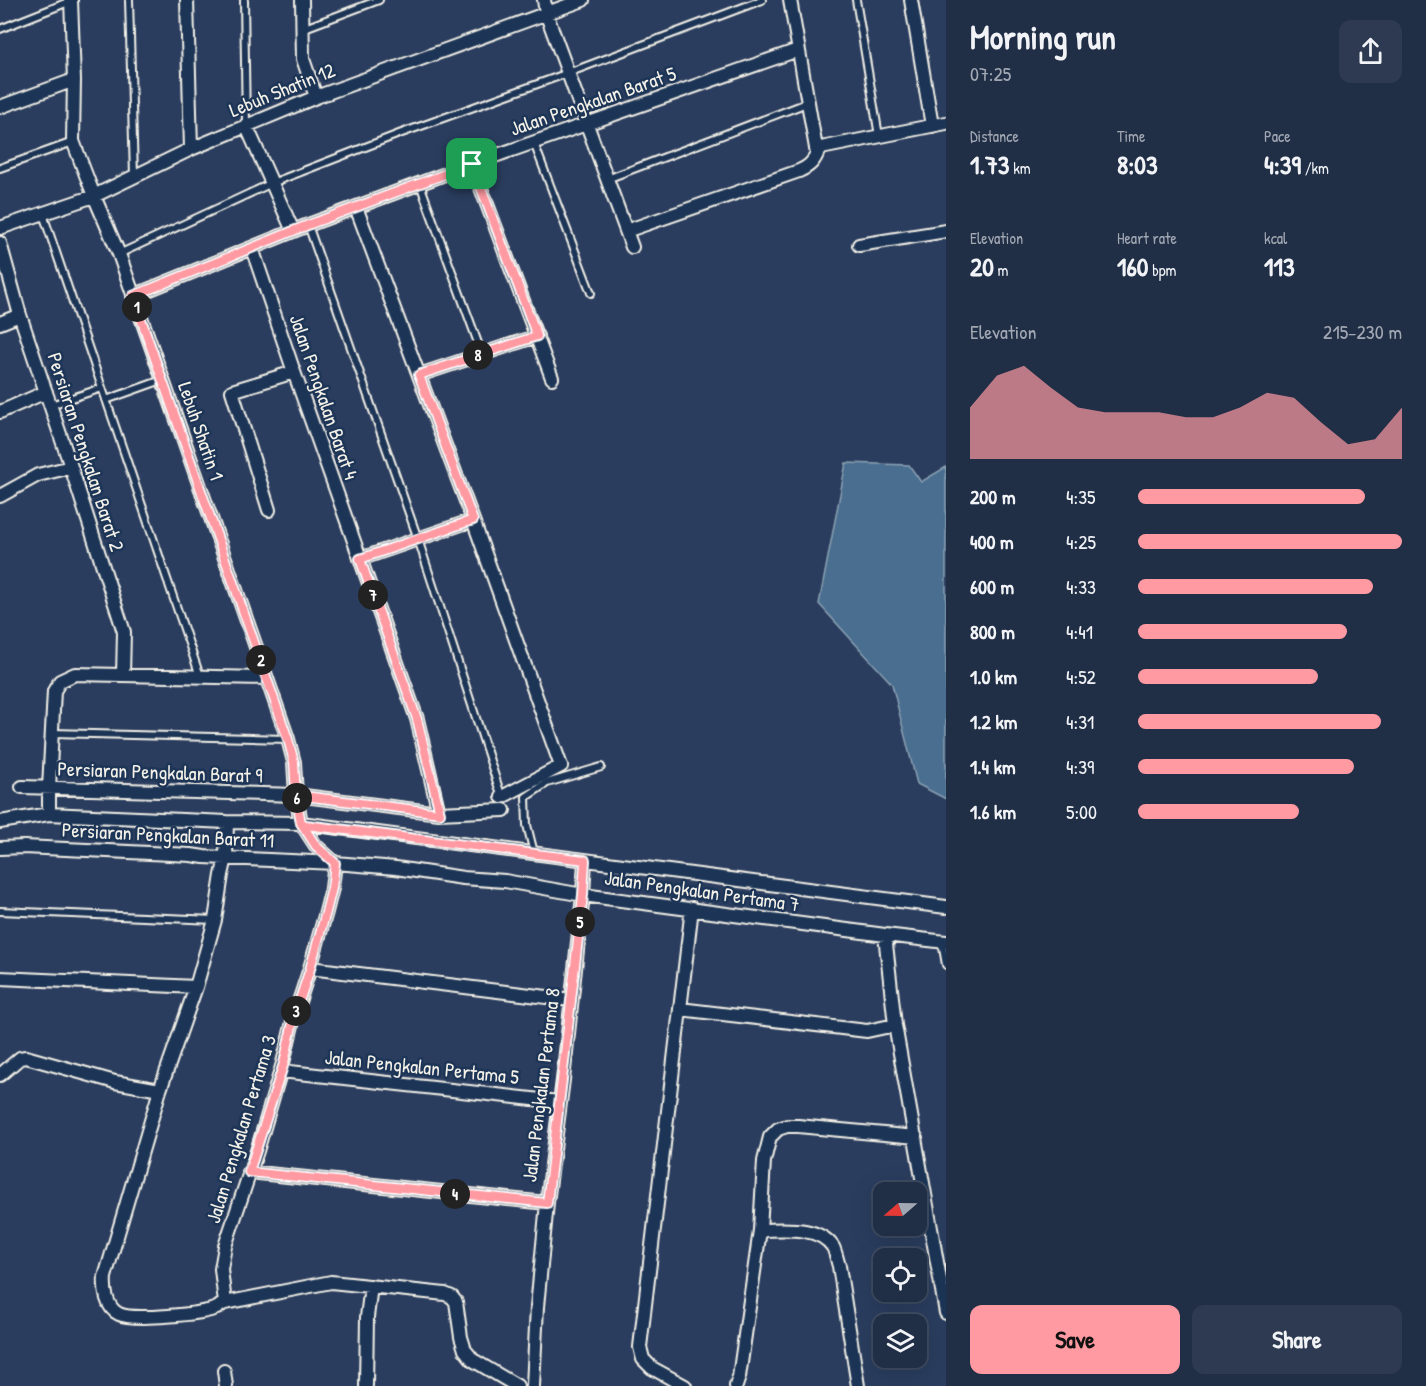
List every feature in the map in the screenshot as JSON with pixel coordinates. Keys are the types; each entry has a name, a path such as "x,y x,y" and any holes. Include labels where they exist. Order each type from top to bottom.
{"street":[{"path":"187,0 191,149"},
{"path":"302,0 303,59 316,97"},
{"path":"544,0 546,13 632,247"},
{"name":"Lebuh Shatin 12","path":"0,228 94,196 191,149 316,97 583,0"},
{"path":"626,231 799,171 807,168 813,162 816,151 790,0"},
{"path":"911,0 932,126"},
{"name":"Lebuh Shatin 1","path":"71,1 74,80 73,141 119,254 288,739 294,762 301,823 316,846 335,863"},
{"name":"Jalan Pengkalan Barat 5","path":"133,296 308,225 472,164 798,50"},
{"path":"0,107 74,80"},
{"path":"816,151 946,123"},
{"path":"246,125 293,231"},
{"path":"472,164 552,378"},
{"path":"356,207 473,520 561,766 502,796"},
{"path":"859,245 946,231"},
{"name":"Persiaran Pengkalan Barat 2","path":"0,243 20,315 124,632 123,675"},
{"name":"Jalan Pengkalan Barat 4","path":"252,248 417,719 440,813"},
{"path":"0,323 20,315"},
{"path":"419,375 537,336"},
{"path":"269,510 232,391 294,372"},
{"path":"0,412 46,392"},
{"path":"0,496 38,475 71,467"},
{"path":"360,559 473,520"},
{"path":"49,814 54,691 60,681 75,674 267,678"},
{"name":"Persiaran Pengkalan Barat 9","path":"22,787 296,795 440,813 504,810"},
{"path":"0,822 49,814 301,823 946,907"},
{"path":"227,822 226,858 215,920 196,987 160,1090 105,1277 104,1288 111,1307 119,1314 131,1317 172,1316 331,1282 445,1294 456,1302 465,1350 473,1360 517,1386"},
{"name":"Persiaran Pengkalan Barat 11","path":"0,848 48,848 335,863"},
{"name":"Jalan Pengkalan Pertama 8","path":"533,1386 537,1307 547,1203 583,895 585,860"},
{"name":"Jalan Pengkalan Pertama 7","path":"335,863 505,881 583,895 944,942"},
{"name":"Jalan Pengkalan Pertama 3","path":"225,1303 221,1269 225,1246 281,1071 294,1017 330,896 335,863"},
{"path":"685,1386 652,1368 643,1359 640,1347 692,909"},
{"path":"885,935 895,1025 946,1313"},
{"path":"310,969 571,1000"},
{"path":"0,978 196,987"},
{"path":"680,1010 867,1031 895,1025"},
{"path":"0,1075 20,1058 26,1057 114,1082 160,1090"},
{"name":"Jalan Pengkalan Pertama 5","path":"281,1071 559,1102"},
{"path":"736,1386 760,1230 764,1161 770,1137 778,1129 798,1126 916,1137"},
{"path":"249,1172 547,1203"},
{"path":"760,1230 814,1233 828,1242 835,1250 858,1386"},
{"path":"366,1386 367,1317 371,1286"},
{"path":"224,1371 226,1386"}],"lane":[{"path":"129,0 134,176"},
{"path":"244,0 246,125"},
{"path":"302,30 379,0"},
{"path":"119,254 272,183 762,0"},
{"path":"856,0 879,136"},
{"path":"0,29 71,1"},
{"path":"607,178 807,103"},
{"path":"0,168 73,141"},
{"path":"534,143 591,293"},
{"path":"420,184 482,354"},
{"path":"43,214 200,677"},
{"path":"308,225 418,539 502,796 504,810"},
{"path":"106,400 162,380"},
{"path":"51,405 102,388"},
{"path":"52,733 288,739"},
{"path":"534,854 527,825 526,797 547,783 601,767"},
{"path":"0,911 215,920"},
{"path":"944,942 946,965"}],"water":[{"path":"846,463 909,465 921,482 946,467 946,799 917,784 892,684 819,604"}],"route":[{"path":"472,164 308,225 133,296 288,739 294,762 296,795 301,823 316,846 335,863 326,912 294,1017 284,1063 249,1172 547,1203 583,895 585,860 306,825 301,823 298,810 296,795 440,813 417,719 360,559 473,520 419,375 537,336 472,164"}]}
